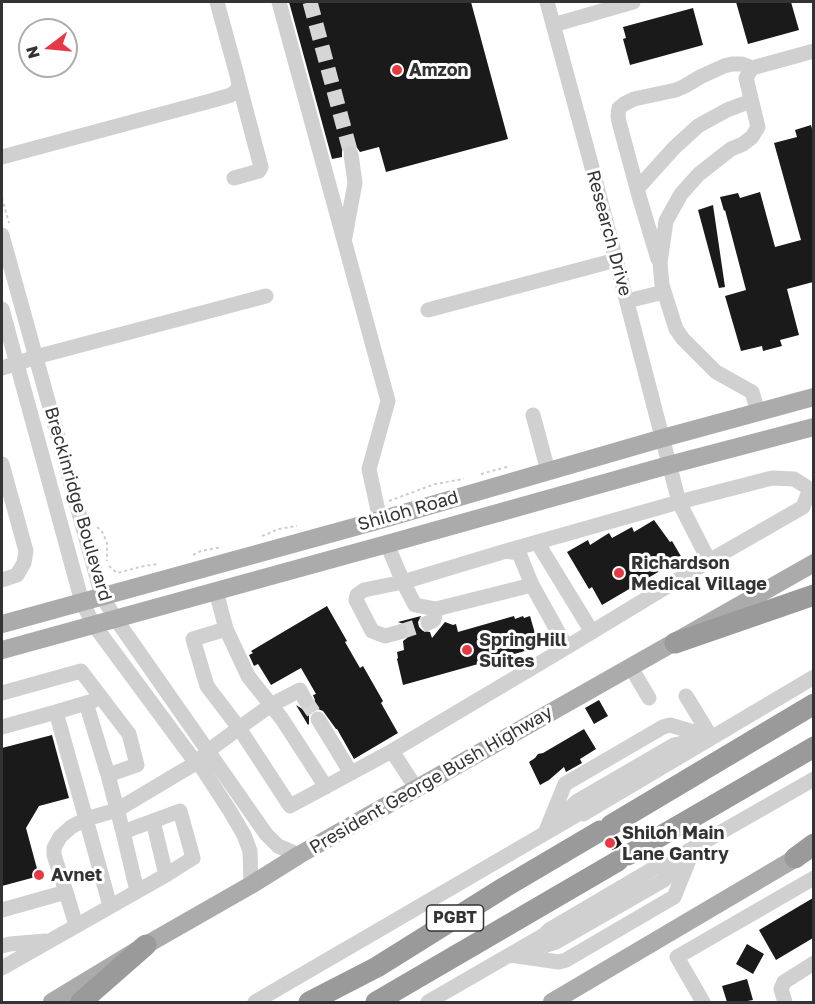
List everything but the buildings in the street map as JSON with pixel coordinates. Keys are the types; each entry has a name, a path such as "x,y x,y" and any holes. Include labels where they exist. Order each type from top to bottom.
{"highway":[{"path":"675,643 813,595"},
{"name":"PGBT","path":"309,1002 377,967 495,893 813,704"},
{"name":"PGBT","path":"376,1002 813,747"},
{"path":"795,858 813,846"},
{"path":"81,1002 146,945"}],"main road":[{"name":"Shiloh Road","path":"2,624 813,397"},
{"name":"Shiloh Road","path":"2,650 813,427"},
{"path":"380,520 387,544"},
{"name":"President George Bush Highway","path":"52,1002 299,855 813,563"},
{"path":"552,1002 795,858"}],"street":[{"path":"217,2 261,167 259,171 234,178"},
{"path":"279,2 388,401 369,469 380,520"},
{"name":"Research Drive","path":"547,2 679,502 709,561"},
{"path":"553,25 589,8 633,2"},
{"path":"660,263 666,221 681,194 714,161 752,137 758,127 746,78 752,69 813,51"},
{"path":"752,69 742,64 724,66 676,90 634,99 619,108 618,116 660,263 664,292 676,329 716,372 752,392 758,412"},
{"path":"2,157 231,95 239,86 238,79"},
{"path":"637,189 674,148 698,126 727,110 752,101"},
{"path":"344,240 355,183 351,154"},
{"name":"Breckinridge Boulevard","path":"6,231 36,358 102,596 266,834 278,846 299,855"},
{"path":"428,310 616,260"},
{"path":"627,301 664,292"},
{"path":"9,366 266,296"},
{"name":"Breckinridge Boulevard","path":"2,309 9,366 82,602 94,625 202,768 230,811 250,851 251,885"},
{"path":"533,415 548,471"},
{"path":"2,464 26,551 24,562 17,576 2,580"},
{"path":"226,629 193,639 207,686 239,728 290,806 392,751 802,507 810,489 794,479 772,478 537,542 403,582 364,590 357,595 356,600 372,631 386,636 400,632"},
{"path":"537,542 592,632"},
{"path":"387,544 415,605 436,609 532,585"},
{"path":"506,551 519,553 532,585 562,639 557,653"},
{"path":"216,591 226,629 248,676 282,719 326,787"},
{"path":"428,623 434,620 436,609"},
{"path":"2,693 81,671 129,734 137,765 108,776"},
{"path":"636,676 649,698"},
{"path":"255,1002 545,833 580,813 583,814 681,757 685,752 813,677"},
{"path":"76,925 54,855 54,848 60,837 71,827 86,819 117,810 196,763 208,751 271,705 300,690 306,700"},
{"path":"686,696 711,737"},
{"path":"2,727 102,698"},
{"path":"86,703 108,776 137,891"},
{"path":"56,712 110,906"},
{"path":"318,719 351,773"},
{"path":"545,833 566,784 614,755 670,725 711,737"},
{"path":"392,751 416,788"},
{"path":"428,1002 656,867 694,848 813,779"},
{"path":"2,968 193,858 180,811 123,832"},
{"path":"153,821 166,874"},
{"path":"510,955 556,942 663,880 694,848"},
{"path":"703,1002 677,957 813,878"},
{"path":"2,910 66,892"},
{"path":"2,946 48,941"},
{"path":"783,995 784,982 813,963"}],"path":[{"path":"2,198 6,231"},
{"path":"94,524 103,533 107,543 107,565 117,573 164,564"},
{"path":"191,556 212,548"}],"tunnel":[{"path":"310,2 351,154"},
{"path":"400,632 428,623"},
{"path":"305,700 318,719"}],"place":[{"name":"Amzon","path":"397,70"},
{"name":"Richardson Medical Village","path":"619,573"},
{"name":"SpringHill Suites","path":"467,650"},
{"name":"Shiloh Main Lane Gantry","path":"610,843"},
{"name":"Avnet","path":"39,875"}]}
